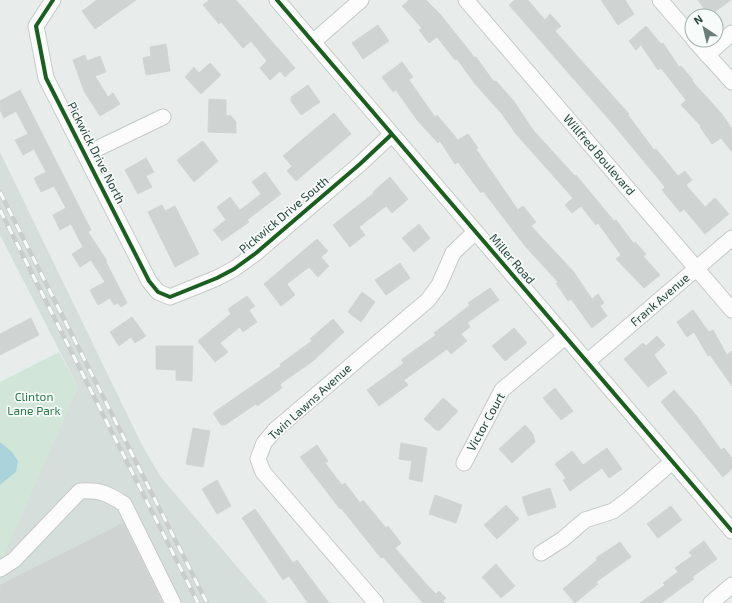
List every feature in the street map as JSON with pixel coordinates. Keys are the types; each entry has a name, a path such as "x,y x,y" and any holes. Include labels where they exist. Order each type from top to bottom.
{"street":[{"name":"Pickwick Drive North","path":"53,0 36,26 46,78 86,154 149,281 158,292 170,298 177,294"},
{"name":"Miller Road","path":"277,0 732,531"},
{"path":"313,42 361,0"},
{"name":"Willfred Boulevard","path":"466,0 732,310"},
{"path":"660,0 684,28"},
{"path":"707,55 732,34"},
{"path":"701,48 732,82"},
{"path":"86,154 163,116"},
{"name":"Pickwick Drive South","path":"177,294 234,269 256,253 360,164 392,134"},
{"name":"Twin Lawns Avenue","path":"376,603 263,472 258,459 264,443 275,430 428,300 439,286 453,253 475,232"},
{"name":"Frank Avenue","path":"587,362 732,238"},
{"name":"Victor Court","path":"464,463 502,390 565,337"},
{"path":"541,553 563,539 585,520 614,511 629,500 672,462"},
{"path":"0,569 14,560 80,491 98,490 110,495 124,504 173,603"},
{"path":"711,603 732,585"}],"shaded area":[{"path":"0,152 141,443 160,476 268,603 0,603 0,555 78,387 0,235"}],"green space":[{"name":"Clinton Lane Park","path":"59,352 78,387 3,558 0,555 0,382"}],"water":[{"path":"0,442 12,452 18,461 16,472 0,485"}],"building":[{"path":"97,0 136,0 95,29 82,11"},
{"path":"209,0 236,0 295,68 285,77 280,71 270,80 260,68 267,61 251,41 243,48 221,22 219,24 203,5"},
{"path":"409,0 426,0 440,14 475,58 476,57 494,82 496,81 513,100 533,130 575,176 576,175 614,221 616,220 634,244 635,242 646,254 643,256 660,275 644,288 616,259 621,255 598,223 596,225 581,206 572,213 565,205 573,198 516,134 502,114 475,84 457,59 455,60 437,37 429,43 419,30 422,28 402,6"},
{"path":"515,0 528,0 545,20 550,14 561,26 555,31 629,114 628,115 654,150 656,149 678,176 685,171 692,180 686,185 705,207 715,198 729,214 705,234 684,209 680,212 662,190 665,187 613,124 509,5"},
{"path":"601,0 625,0 634,14 618,25"},
{"path":"698,0 731,0 720,8 704,8"},
{"path":"378,25 389,41 363,59 352,43"},
{"path":"646,26 661,44 663,43 679,67 681,66 693,80 692,81 722,114 732,129 732,152 721,138 712,144 700,127 701,126 681,105 686,100 661,68 658,70 641,45 636,50 629,41"},
{"path":"166,44 170,71 146,75 143,58 151,56 150,47"},
{"path":"85,55 87,61 100,56 106,72 95,76 108,97 113,93 120,104 100,116 84,91 73,60"},
{"path":"402,62 413,77 409,80 435,117 437,115 458,140 468,134 478,148 476,149 518,210 523,206 536,222 531,226 573,271 592,299 598,294 604,303 600,306 607,316 592,328 571,299 568,301 556,283 558,282 525,246 483,191 481,193 458,162 455,164 440,141 438,143 417,120 396,90 393,92 382,77"},
{"path":"210,63 221,75 201,94 185,77 194,67 199,73"},
{"path":"308,85 320,102 301,115 291,101 291,97"},
{"path":"20,90 91,230 88,232 107,261 106,262 127,303 121,307 118,303 114,305 110,298 98,305 90,290 105,282 91,260 80,267 72,254 83,247 71,224 60,230 53,215 66,208 54,186 41,192 34,178 46,172 34,149 23,155 15,140 28,134 16,111 4,118 0,110 0,101"},
{"path":"209,99 226,100 226,115 231,116 236,122 236,133 208,132"},
{"path":"334,113 351,134 296,181 287,171 292,166 283,156"},
{"path":"203,141 218,161 194,182 177,160"},
{"path":"146,158 154,172 146,176 152,187 138,194 125,170"},
{"path":"265,172 281,194 247,220 249,222 222,241 213,230 226,220 217,207 230,197 240,210 261,194 252,182"},
{"path":"390,177 408,199 392,213 386,206 359,227 365,235 350,247 333,225 374,193 373,192"},
{"path":"162,205 165,211 175,206 199,254 175,267 148,212"},
{"path":"419,224 430,238 414,252 402,238"},
{"path":"317,239 328,251 321,257 329,266 318,277 309,267 287,284 295,295 281,306 264,284"},
{"path":"400,263 410,278 386,295 375,280"},
{"path":"490,288 499,300 467,323 470,327 461,334 467,341 451,354 447,349 404,380 408,385 379,406 367,390 404,363 401,360 436,335 434,333 470,305 468,303"},
{"path":"362,292 375,302 361,322 348,312"},
{"path":"247,296 255,306 249,310 257,322 243,332 240,327 220,343 228,352 215,362 198,341 231,314 228,309"},
{"path":"693,310 709,332 713,330 727,355 732,351 732,386 710,355 708,356 694,332 687,337 677,322"},
{"path":"132,317 146,336 135,343 131,337 119,346 110,332"},
{"path":"31,318 39,335 0,355 0,334"},
{"path":"333,319 344,332 313,361 280,384 282,388 257,406 256,404 225,425 221,425 213,413 281,366 280,364 312,341 310,339"},
{"path":"514,328 527,343 505,361 492,346"},
{"path":"657,336 665,345 654,355 667,373 648,387 624,359 643,343 646,346"},
{"path":"156,346 193,346 192,381 176,380 176,370 156,369"},
{"path":"555,388 573,411 561,420 543,398"},
{"path":"674,390 696,415 721,450 724,448 732,458 732,469 723,477 661,402"},
{"path":"443,398 458,411 440,430 436,430 424,419"},
{"path":"525,425 533,434 535,442 512,463 499,449"},
{"path":"193,428 210,431 203,467 186,464"},
{"path":"401,443 427,448 422,482 409,479 412,461 399,459"},
{"path":"317,445 328,461 325,463 342,485 345,483 360,503 363,500 386,528 388,526 401,543 395,548 436,594 439,591 446,598 443,601 445,603 423,603 383,557 381,558 341,508 340,509 300,457"},
{"path":"607,448 622,469 609,478 602,468 570,491 563,480 566,478 555,464 572,451 583,465"},
{"path":"217,480 231,506 217,514 202,489"},
{"path":"550,488 556,507 528,516 522,497"},
{"path":"435,495 462,505 456,523 429,514"},
{"path":"506,505 519,519 497,539 484,525"},
{"path":"671,506 682,520 658,538 647,524"},
{"path":"255,509 293,563 297,560 329,603 308,603 289,576 283,580 242,518"},
{"path":"123,523 163,603 0,603 0,585"},
{"path":"704,541 717,559 692,577 694,579 661,603 640,603 665,585 663,583 678,572 675,568 692,556 689,552"},
{"path":"620,542 631,557 596,582 598,584 575,603 563,589 597,560 596,558"},
{"path":"496,564 515,586 501,598 482,577"}],"railway":[{"path":"0,192 207,603"},
{"path":"0,210 198,603"}],"cycle path":[{"path":"53,0 36,26 46,78 149,281 158,292 170,297 217,278 234,269 256,253 360,164 392,134"},
{"path":"277,0 732,531"}]}
